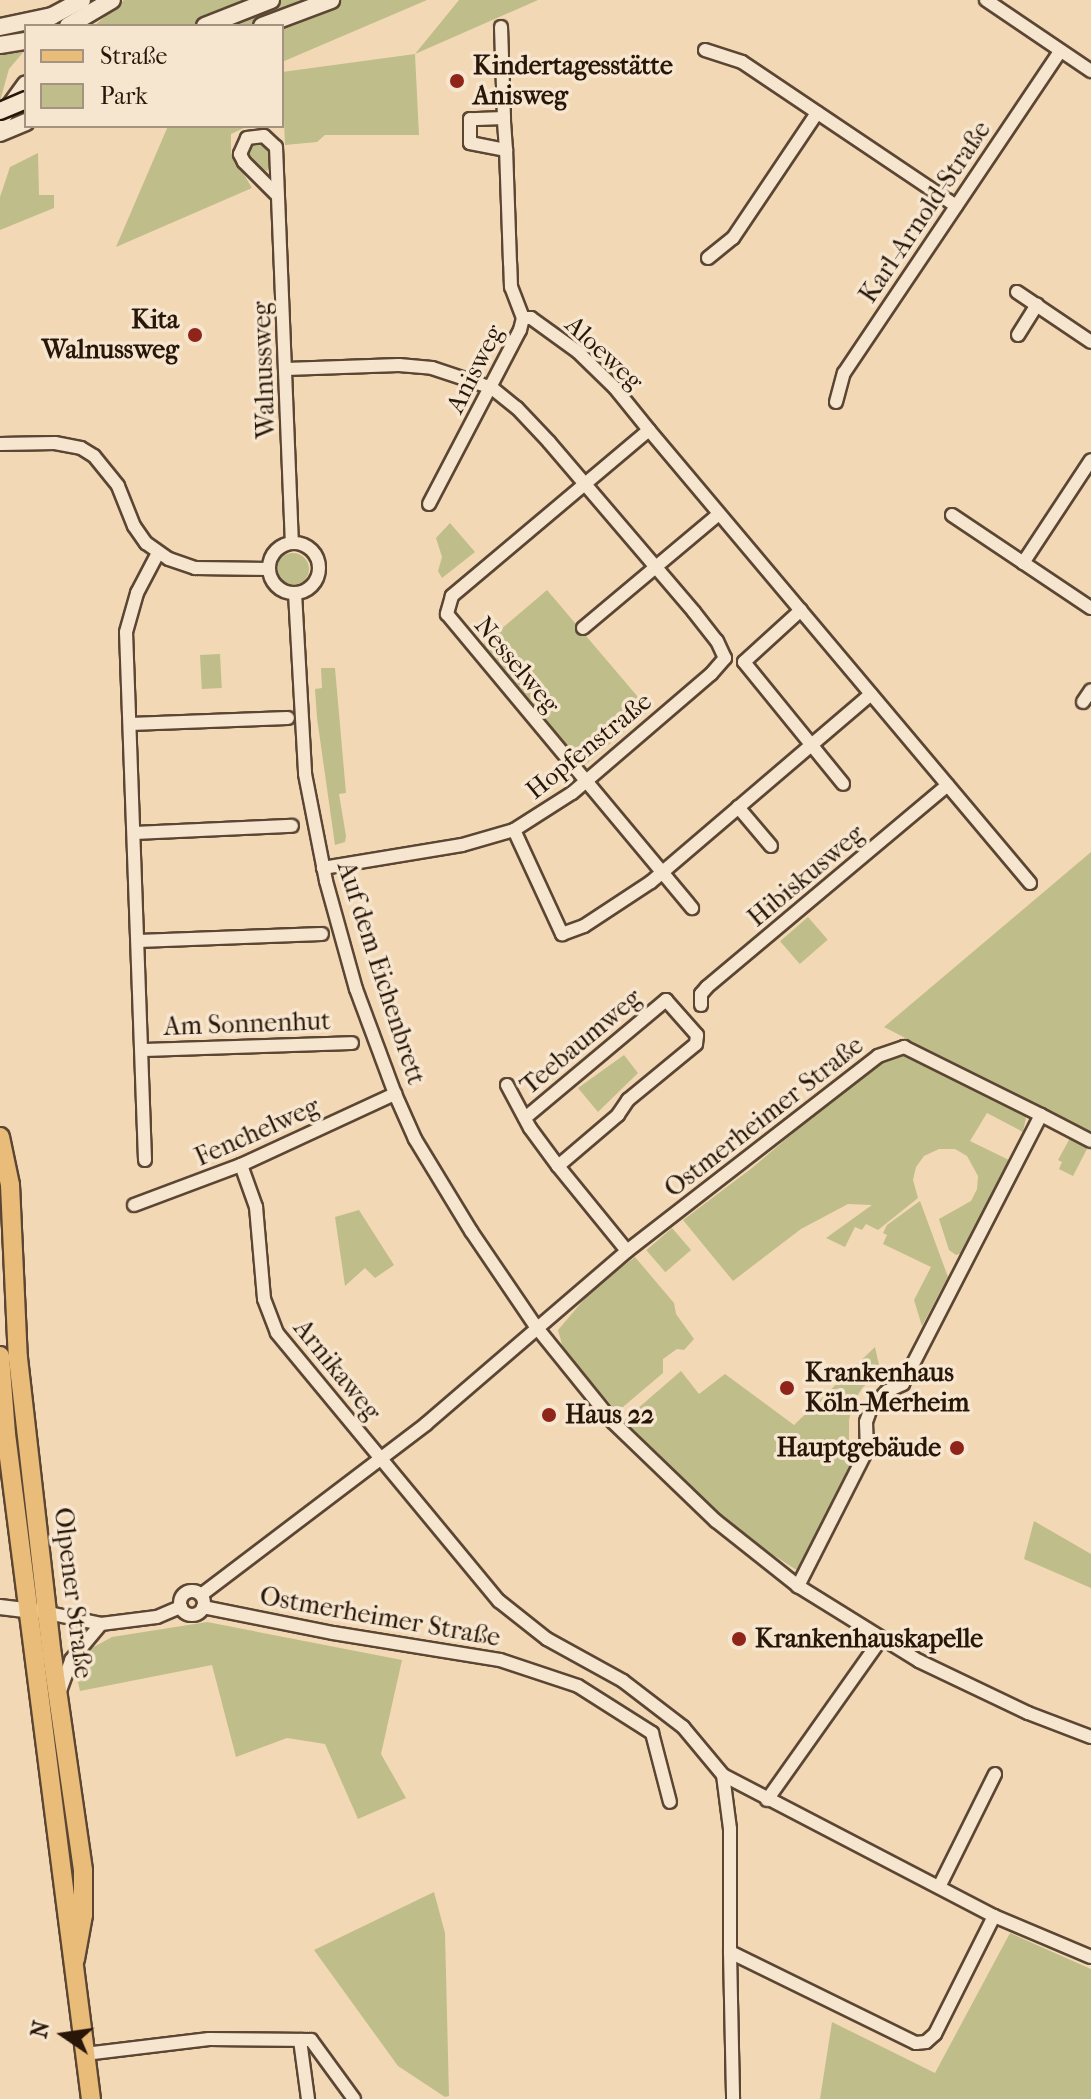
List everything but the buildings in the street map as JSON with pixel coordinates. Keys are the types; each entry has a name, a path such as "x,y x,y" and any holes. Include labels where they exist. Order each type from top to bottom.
{"main road":[{"path":"0,27 40,20 82,0"},
{"path":"210,24 271,0"},
{"path":"267,24 331,0"},
{"path":"71,24 108,3"},
{"path":"86,24 108,3"},
{"path":"0,45 24,41"},
{"path":"0,120 24,87"},
{"path":"0,111 24,101"},
{"path":"0,133 24,123"},
{"name":"Olpener Straße","path":"0,1137 38,1612 91,2099"},
{"name":"Olpener Straße","path":"0,1356 38,1612 60,1694 83,1871 83,1915 75,1959"}],"street":[{"path":"986,0 1091,71"},
{"name":"Anisweg","path":"429,504 492,388 518,336 523,318 511,287 501,27"},
{"path":"705,50 742,62 956,206"},
{"name":"Karl-Arnold-Straße","path":"836,402 844,373 1060,51"},
{"path":"708,258 733,238 817,113"},
{"path":"504,118 470,119 470,143 506,150"},
{"name":"Walnussweg","path":"277,195 244,162 240,154 247,138 264,136 276,147 292,543"},
{"path":"1017,292 1091,342"},
{"path":"1018,335 1037,305"},
{"name":"Aloeweg","path":"523,318 531,318 577,351 615,388 948,785"},
{"path":"286,369 410,366 462,376 492,388 533,424 717,641 725,658 744,662 843,784"},
{"name":"Aloeweg","path":"585,486 649,430"},
{"path":"0,444 55,443 81,448 94,456 118,486 134,526 158,553 195,568 269,569"},
{"path":"1023,563 1091,460"},
{"name":"Nesselweg","path":"585,486 452,596 447,606 451,620 586,780"},
{"path":"583,628 719,514"},
{"path":"952,515 1091,608"},
{"path":"292,543 307,547 319,567 312,585 295,593 277,587 269,569 278,549 292,543"},
{"name":"Am Sonnenhut","path":"145,1160 128,622 137,593 158,553"},
{"name":"Auf dem Eichenbrett","path":"295,593 305,774 339,933 395,1094 415,1139 471,1231 537,1328"},
{"path":"744,662 801,610"},
{"name":"Hopfenstraße","path":"323,868 462,845 514,830 586,780 711,674 725,658"},
{"path":"1083,702 1091,690"},
{"path":"514,830 562,934 584,926 618,907 871,694"},
{"path":"130,724 288,718"},
{"path":"586,780 692,908"},
{"path":"948,785 1030,883"},
{"name":"Hibiskusweg","path":"701,1005 701,994 707,987 948,785"},
{"path":"738,807 771,846"},
{"path":"135,833 292,826"},
{"path":"138,941 322,934"},
{"name":"Teebaumweg","path":"525,1118 666,1000 697,1035 696,1044 628,1100 618,1115 558,1166"},
{"name":"Am Sonnenhut","path":"143,1050 352,1043"},
{"name":"Ostmerheimer Straße","path":"202,1601 380,1458 627,1251 894,1048 914,1050 1091,1141"},
{"name":"Teebaumweg","path":"507,1085 558,1166 627,1251"},
{"name":"Fenchelweg","path":"134,1205 241,1165 395,1094"},
{"path":"798,1586 867,1450 866,1422 871,1408 887,1391 903,1384 1041,1115"},
{"name":"Arnikaweg","path":"241,1165 256,1207 262,1290 272,1323 380,1458"},
{"path":"537,1328 613,1422 716,1521 798,1586 881,1639 985,1693 1091,1737"},
{"name":"Ostmerheimer Straße","path":"380,1458 499,1601 547,1639 623,1681 683,1727 723,1775 994,1916 1091,1957"},
{"path":"195,1591 202,1601 192,1615 181,1607 185,1593 195,1591"},
{"name":"Ostmerheimer Straße","path":"202,1601 500,1660 578,1686 652,1733 670,1802"},
{"path":"0,1607 101,1624 157,1617 181,1607"},
{"path":"60,1694 71,1660 101,1624"},
{"path":"767,1800 881,1639"},
{"path":"939,1887 995,1774"},
{"path":"723,1775 730,1829 733,2099"},
{"path":"730,1952 916,2043 926,2042 935,2034 994,1916"},
{"path":"85,2054 209,2039 311,2040 354,2099"},
{"path":"300,2040 308,2099"}],"green space":[{"path":"124,0 427,0 284,61 284,24 96,24"},
{"path":"459,0 538,0 415,54"},
{"path":"24,49 9,69 0,101 0,50"},
{"path":"415,54 419,135 325,135 317,142 285,145 284,72"},
{"path":"167,128 244,128 231,134 231,153 252,188 116,247"},
{"path":"258,141 270,149 271,165 267,171 249,154 250,146"},
{"path":"38,153 39,195 54,195 54,208 0,230 0,197 10,167"},
{"path":"450,523 475,552 442,578 438,571 442,557 436,538"},
{"path":"293,553 304,558 309,569 304,580 293,585 282,580 277,569 282,558"},
{"path":"547,590 649,710 585,765 574,759 480,647"},
{"path":"220,654 222,688 202,689 200,655"},
{"path":"321,668 335,668 346,793 339,794 345,842 335,845 317,718 315,689 322,688"},
{"path":"1091,852 1091,1134 884,1027"},
{"path":"808,917 828,940 800,964 780,941"},
{"path":"902,1053 1026,1117 1023,1132 987,1113 970,1141 1009,1160 962,1253 956,1255 949,1250 939,1219 971,1201 977,1189 978,1176 967,1156 955,1149 939,1149 924,1156 916,1167 913,1180 918,1198 878,1230 866,1224 862,1230 855,1227 845,1247 826,1238 872,1205 848,1204 801,1229 733,1281 683,1220 752,1168 813,1116 812,1113 891,1055"},
{"path":"624,1055 638,1073 598,1112 578,1088"},
{"path":"1070,1138 1088,1147 1073,1176 1059,1169 1062,1162 1058,1160"},
{"path":"920,1201 948,1277 922,1326 914,1300 931,1267 883,1244 887,1225"},
{"path":"359,1210 394,1265 375,1278 365,1268 345,1286 335,1217"},
{"path":"672,1228 691,1250 665,1272 646,1250"},
{"path":"635,1257 674,1303 676,1314 694,1339 684,1350 677,1349 663,1359 663,1373 617,1412 563,1348 558,1330 592,1290"},
{"path":"875,1347 881,1374 863,1387 854,1401 849,1420 849,1470 798,1571 747,1538 693,1493 622,1422 681,1371 699,1394 725,1374 794,1425"},
{"path":"1034,1521 1091,1554 1091,1588 1024,1559"},
{"path":"207,1622 402,1660 381,1754 406,1798 358,1819 325,1744 287,1738 236,1757 212,1665 80,1691 75,1669 88,1650 112,1637"},
{"path":"434,1892 445,1933 449,2096 445,2097 398,2066 314,1950"},
{"path":"1010,1933 1091,1969 1091,2099 820,2099 832,2022 935,2073"}],"place":[{"name":"Kindertagesstätte Anisweg","path":"457,81"},
{"name":"Kita Walnussweg","path":"195,335"},
{"name":"Krankenhaus Köln-Merheim","path":"787,1388"},
{"name":"Haus 22","path":"549,1415"},
{"name":"Hauptgebäude","path":"957,1448"},
{"name":"Krankenhauskapelle","path":"739,1639"}]}
